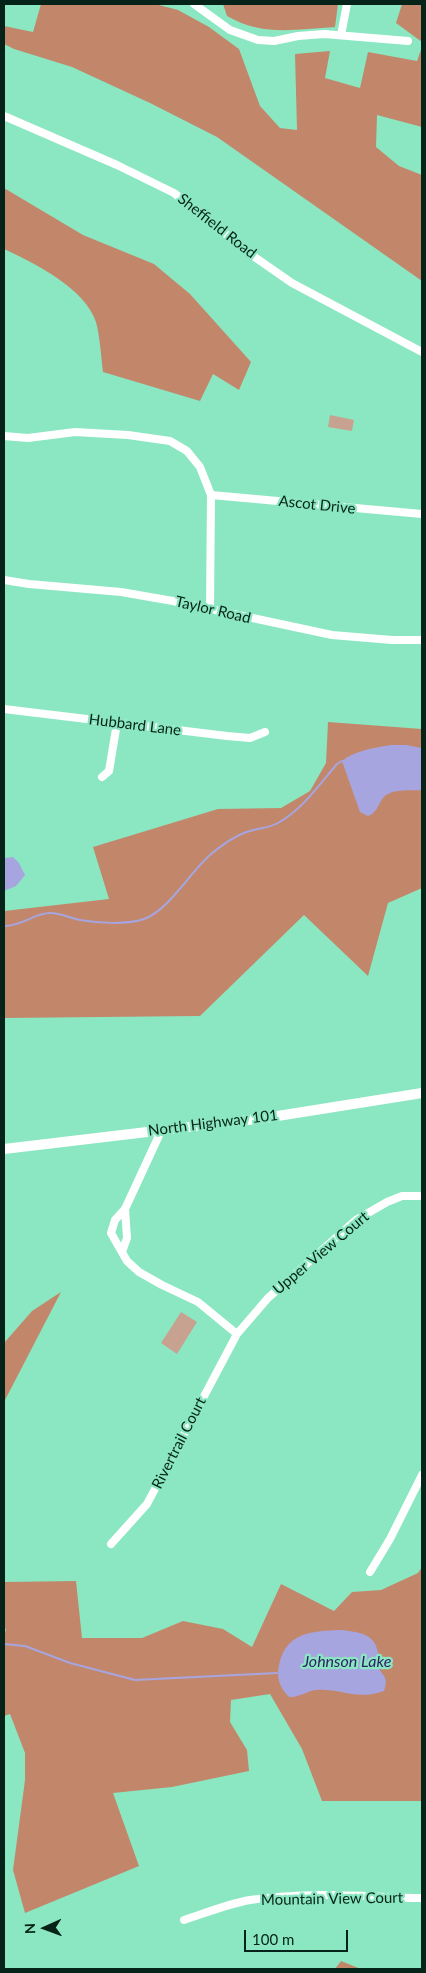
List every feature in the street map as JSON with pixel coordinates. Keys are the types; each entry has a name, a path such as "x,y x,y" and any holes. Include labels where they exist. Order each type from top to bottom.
{"main road":[{"name":"North Highway 101","path":"4,1148 312,1111 422,1093"}],"street":[{"path":"194,4 230,30 258,40 274,41 315,34 408,41"},
{"path":"341,35 347,4"},
{"name":"Sheffield Road","path":"4,116 117,165 174,193 280,275 422,352"},
{"path":"4,436 28,438 63,432 128,435 170,441 186,451 196,461 204,474 211,495 210,609"},
{"name":"Ascot Drive","path":"211,495 422,514"},
{"name":"Taylor Road","path":"4,581 121,592 332,635 358,638 422,640"},
{"name":"Hubbard Lane","path":"4,709 250,738 264,732"},
{"path":"102,777 109,771 117,723"},
{"path":"162,1129 125,1209 115,1220 111,1233 127,1260 139,1272 198,1302 237,1334"},
{"name":"Upper View Court","path":"237,1334 268,1298 356,1220 387,1202 402,1196 419,1196"},
{"path":"122,1252 127,1238 125,1209"},
{"name":"Rivertrail Court","path":"111,1544 147,1504 237,1334"},
{"path":"370,1572 390,1539 422,1475"},
{"name":"Mountain View Court","path":"184,1920 233,1904 266,1898 330,1896 422,1898"}],"shaded area":[{"path":"41,4 155,4 178,10 209,27 239,49 260,106 280,128 297,130 295,54 330,51 325,78 360,88 368,52 417,61 422,47 422,127 377,115 376,147 399,166 422,175 422,281 217,137 72,67 14,49 4,44 4,26 33,32"},
{"path":"223,4 338,4 335,27 280,30 254,27 240,23 227,16"},
{"path":"402,4 422,4 422,42 396,23"},
{"path":"4,188 83,235 154,264 190,294 251,362 239,390 213,374 200,401 103,372 96,322 81,298 43,269 4,249"},
{"path":"330,415 354,420 352,431 328,427"},
{"path":"328,722 422,729 422,888 388,903 368,976 304,915 200,1016 4,1018 4,911 109,899 93,847 218,809 281,808 310,791 326,763"},
{"path":"61,1292 4,1402 4,1343 32,1311"},
{"path":"181,1312 197,1322 177,1354 161,1343"},
{"path":"422,1567 422,1801 322,1801 302,1749 270,1694 231,1700 230,1722 247,1750 249,1771 172,1787 113,1793 139,1866 25,1913 13,1870 25,1780 25,1753 10,1714 4,1716 4,1632 6,1631 4,1623 4,1582 76,1581 82,1638 142,1638 183,1621 223,1629 252,1647 281,1584 334,1611 352,1592 381,1590 418,1573"},
{"path":"341,1961 361,1969 335,1969"}],"water":[{"path":"391,745 422,748 422,790 391,793 383,798 375,811 368,816 360,812 342,761 359,752"},
{"path":"13,857 19,863 25,875 16,886 4,891 4,858"},
{"name":"Johnson Lake","path":"341,1630 365,1635 373,1641 378,1653 379,1669 386,1681 384,1691 374,1694 357,1695 316,1690 289,1697 283,1690 278,1678 282,1654 288,1646 302,1635 320,1631"}],"waterway":[{"path":"4,926 17,924 39,915 50,913 103,923 121,923 144,919 162,908 203,862 224,844 244,833 275,825 295,811 337,764 342,761"},
{"path":"4,1644 25,1646 70,1663 135,1680 277,1673"}]}
